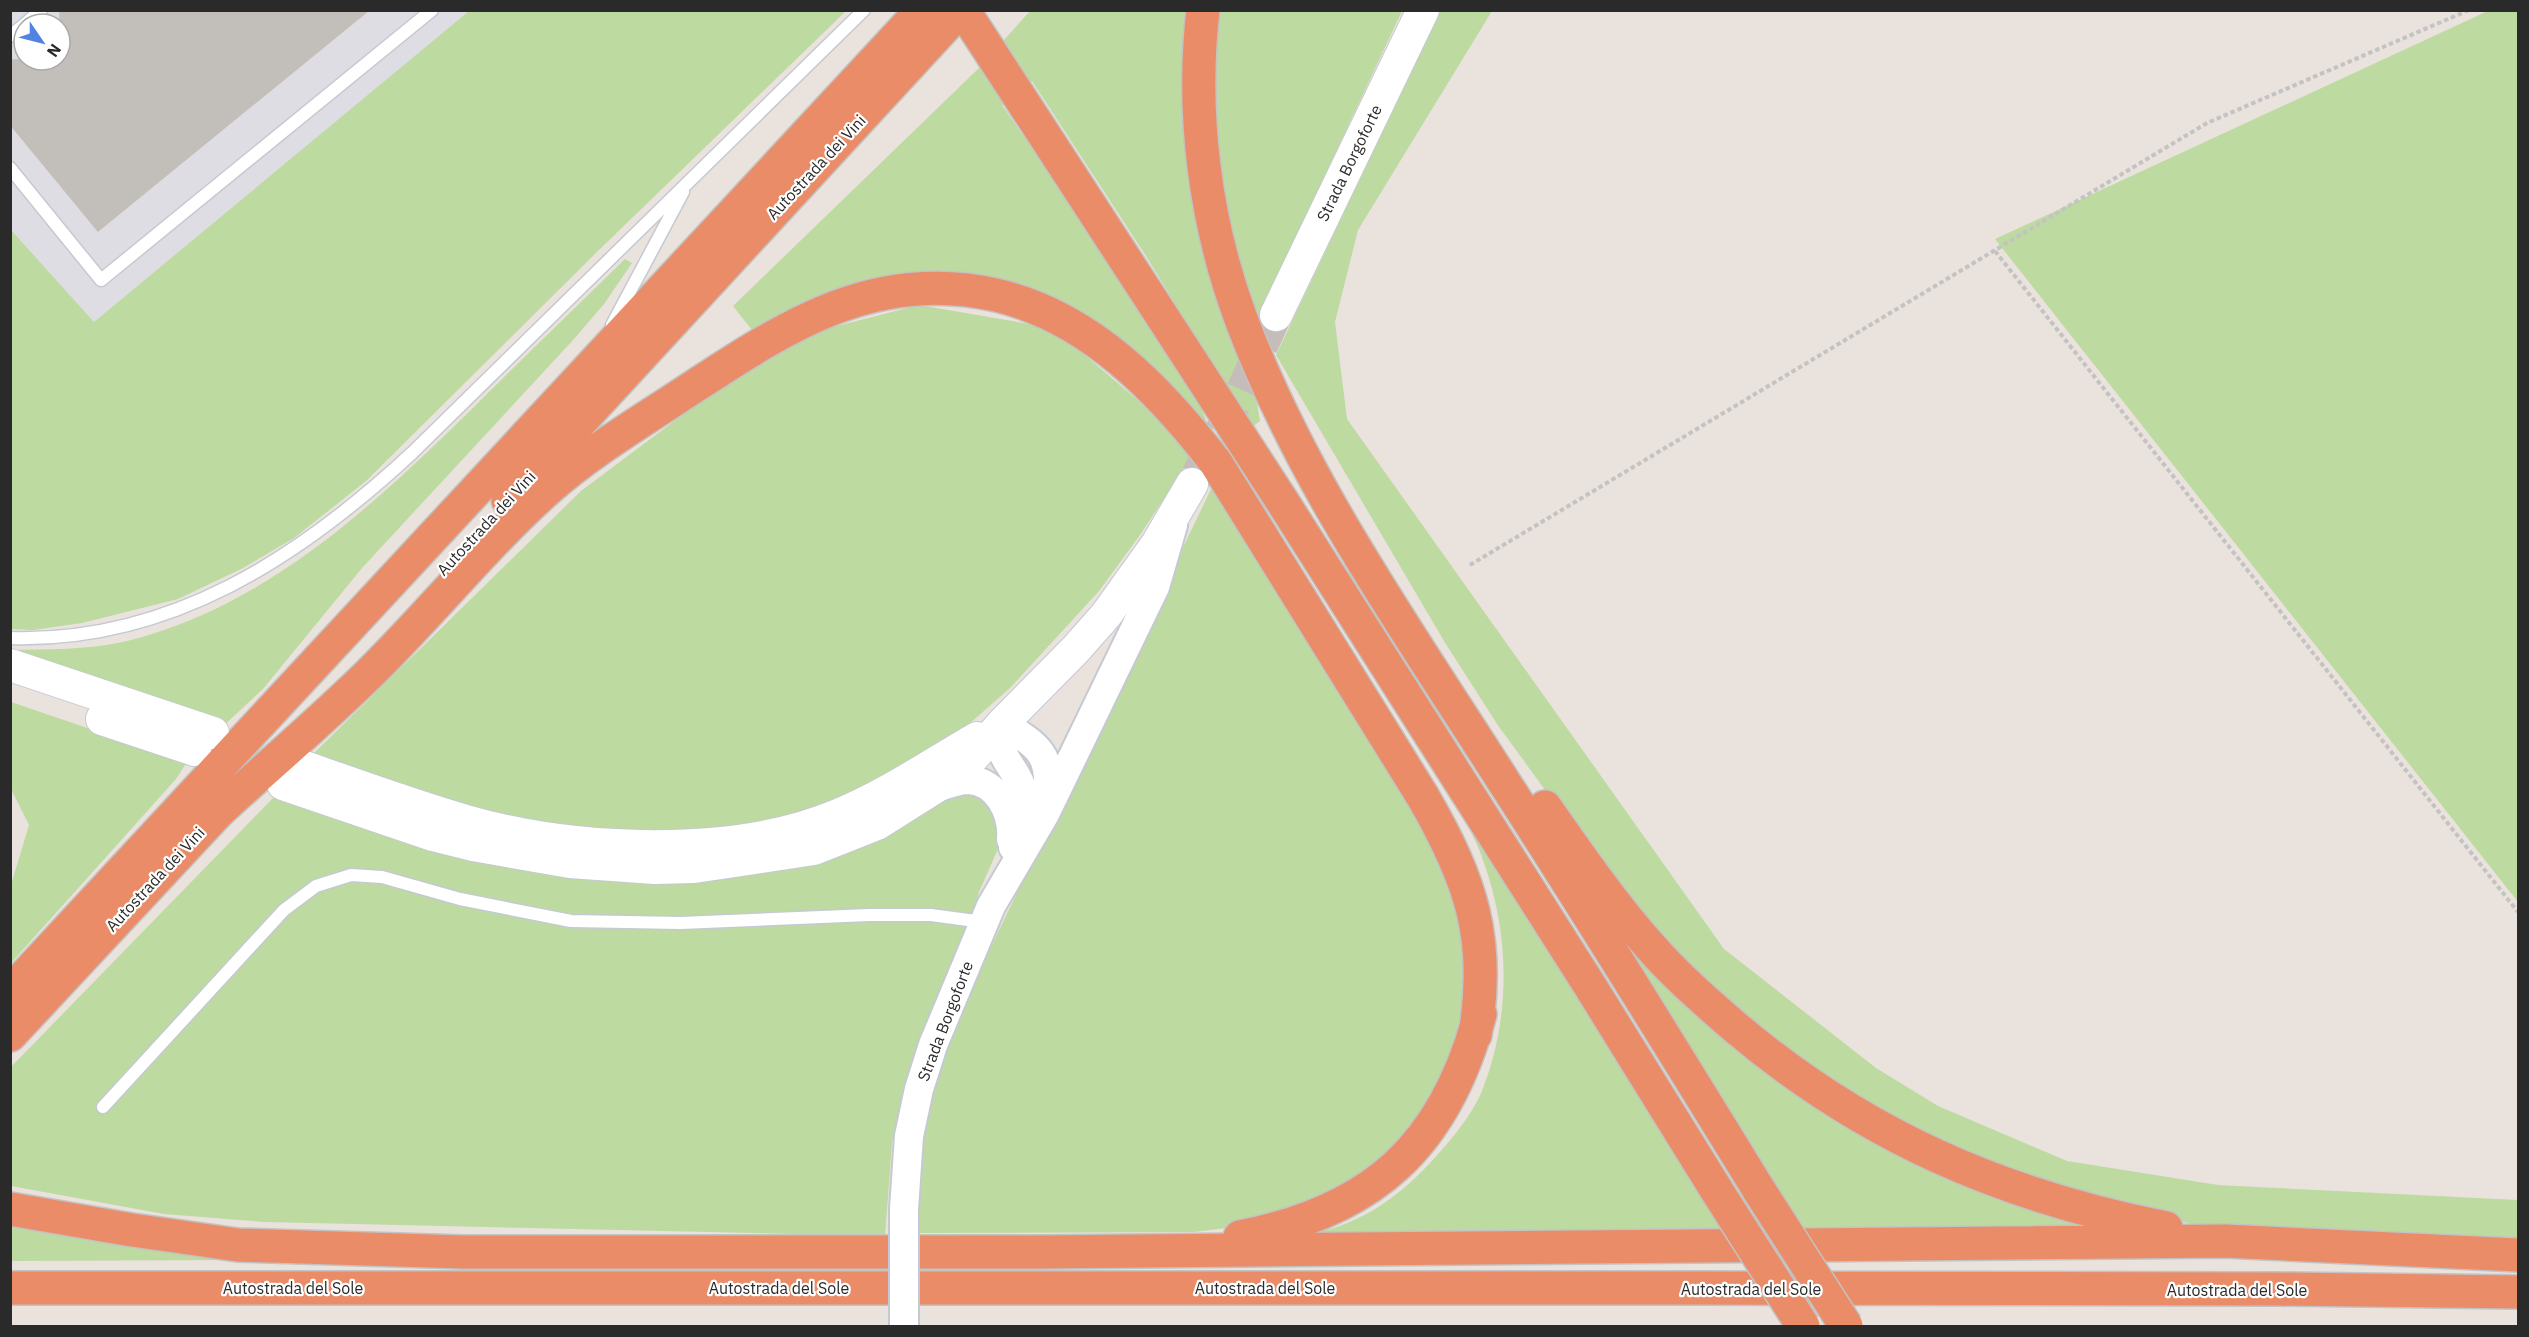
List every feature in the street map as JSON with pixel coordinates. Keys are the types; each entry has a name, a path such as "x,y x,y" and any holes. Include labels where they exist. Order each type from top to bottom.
{"highway":[{"name":"Autostrada dei Vini","path":"10,992 922,10"},
{"name":"Autostrada dei Vini","path":"10,1035 962,10"},
{"path":"962,10 1284,504 1803,1326"},
{"path":"1203,10 1199,81 1202,150 1211,211 1243,325 1283,415 1315,476 1377,582 1622,966 1759,1190 1846,1326"},
{"path":"217,813 370,673 500,536 550,487 617,436 774,334 846,303 876,295 936,289 994,295 1051,313 1101,345 1148,385 1194,434 1216,463 1424,797 1456,858 1472,905 1480,946 1481,984 1475,1035"},
{"path":"1315,476 1378,554 1499,741 1604,889 1649,945 1680,977 1760,1048 1831,1100 1876,1126 1962,1168 2041,1198 2087,1211 2225,1241"},
{"path":"1041,1252 1147,1241 1241,1237 1306,1221 1346,1203 1373,1187 1421,1138 1461,1074 1475,1035 1484,1000 1489,956 1483,905 1471,864 1452,823 1398,722 1339,623 1284,504"},
{"path":"10,1209 238,1245 464,1252 1041,1252 2225,1241 2518,1255"},
{"name":"Autostrada del Sole","path":"10,1288 1795,1288 2518,1292"}],"main road":[{"name":"Strada Borgoforte","path":"1276,315 1423,10"},
{"path":"1002,724 870,801 838,816 779,833 703,844 628,845 524,833 468,821 293,775 433,835 473,845 570,862 655,868 730,863 814,849 877,824 961,771 1002,724 1106,615 1132,581 1192,484"},
{"path":"10,665 204,742 10,687"}],"street":[{"name":"Strada Borgoforte","path":"904,1326 904,1209 909,1136 919,1089 933,1045 988,914 1045,814 1155,587 1176,513"},
{"path":"936,788 971,780 992,790 1000,798 1010,819 1011,831 1010,844 1000,879 1021,828 1023,813 1021,786 1001,751 1002,724 1039,748 1045,760 1049,787 1045,814"}],"lane":[{"path":"10,168 101,280 432,10"},
{"path":"10,638 40,639 80,636 136,623 240,582 302,544 339,517 412,453 864,10"},
{"path":"587,372 689,181"},
{"path":"103,1107 284,910 316,886 351,876 382,877 460,899 571,921 681,923 988,914"}],"path":[{"path":"1470,565 2207,123 2469,10"},
{"path":"1995,250 2518,912"}],"shaded area":[{"path":"11,11 471,11 94,322 11,230"}],"green space":[{"path":"2490,10 2518,11 2518,902 1995,239"},
{"path":"469,11 846,11 601,248 366,481 294,538 243,568 178,599 82,623 33,630 11,629 11,230 94,322"},
{"path":"1030,11 1188,11 1260,421 1251,428 1146,256 1032,81 1002,105 1092,235 1192,387 1220,453 1184,409 976,282 756,335 733,306 978,69"},
{"path":"1219,11 1402,11 1258,318 1232,227 1218,135 1216,42"},
{"path":"1440,11 1492,11 1358,230 1335,322 1347,419 1724,949 1876,1068 1938,1106 2067,1161 2218,1185 2518,1200 2518,1243 2203,1226 2089,1203 1894,1125 1756,1031 1673,953 1556,805 1497,724 1444,641 1276,355"},
{"path":"625,259 632,263 604,304 574,339 362,568 263,689 220,729 11,659 11,650 67,649 109,645 175,626 224,605 271,578 358,515 398,479"},
{"path":"919,305 1053,328 1174,431 1190,459 1140,535 1099,591 1010,688 960,732 854,798 729,832 596,832 520,819 451,803 312,755 581,491 741,371 798,336"},
{"path":"1213,485 1441,853 1455,887 1470,969 1454,1061 1406,1143 1347,1192 1242,1226 1194,1232 917,1233 919,1157 930,1094 952,1028"},
{"path":"11,702 187,762 176,779 11,963 11,885 29,825 11,789"},
{"path":"952,789 990,800 1005,833 979,892 960,957 908,1078 892,1143 885,1236 265,1222 164,1214 11,1186 10,1068 275,796 548,871"},
{"path":"1458,805 1657,1118 1700,1195 1778,1190 1595,896 1732,1042 2099,1226 1305,1235 1357,1219 1402,1190 1451,1139 1472,1111 1482,1091 1498,1035 1504,977 1502,948 1493,891 1479,848"},
{"path":"11,1222 235,1260 11,1261"}],"building":[{"path":"60,10 369,10 98,231 10,124 10,60 12,60 12,72 72,72 72,12 60,12"}],"tunnel":[{"path":"1197,475 1240,395 1276,315"}]}
